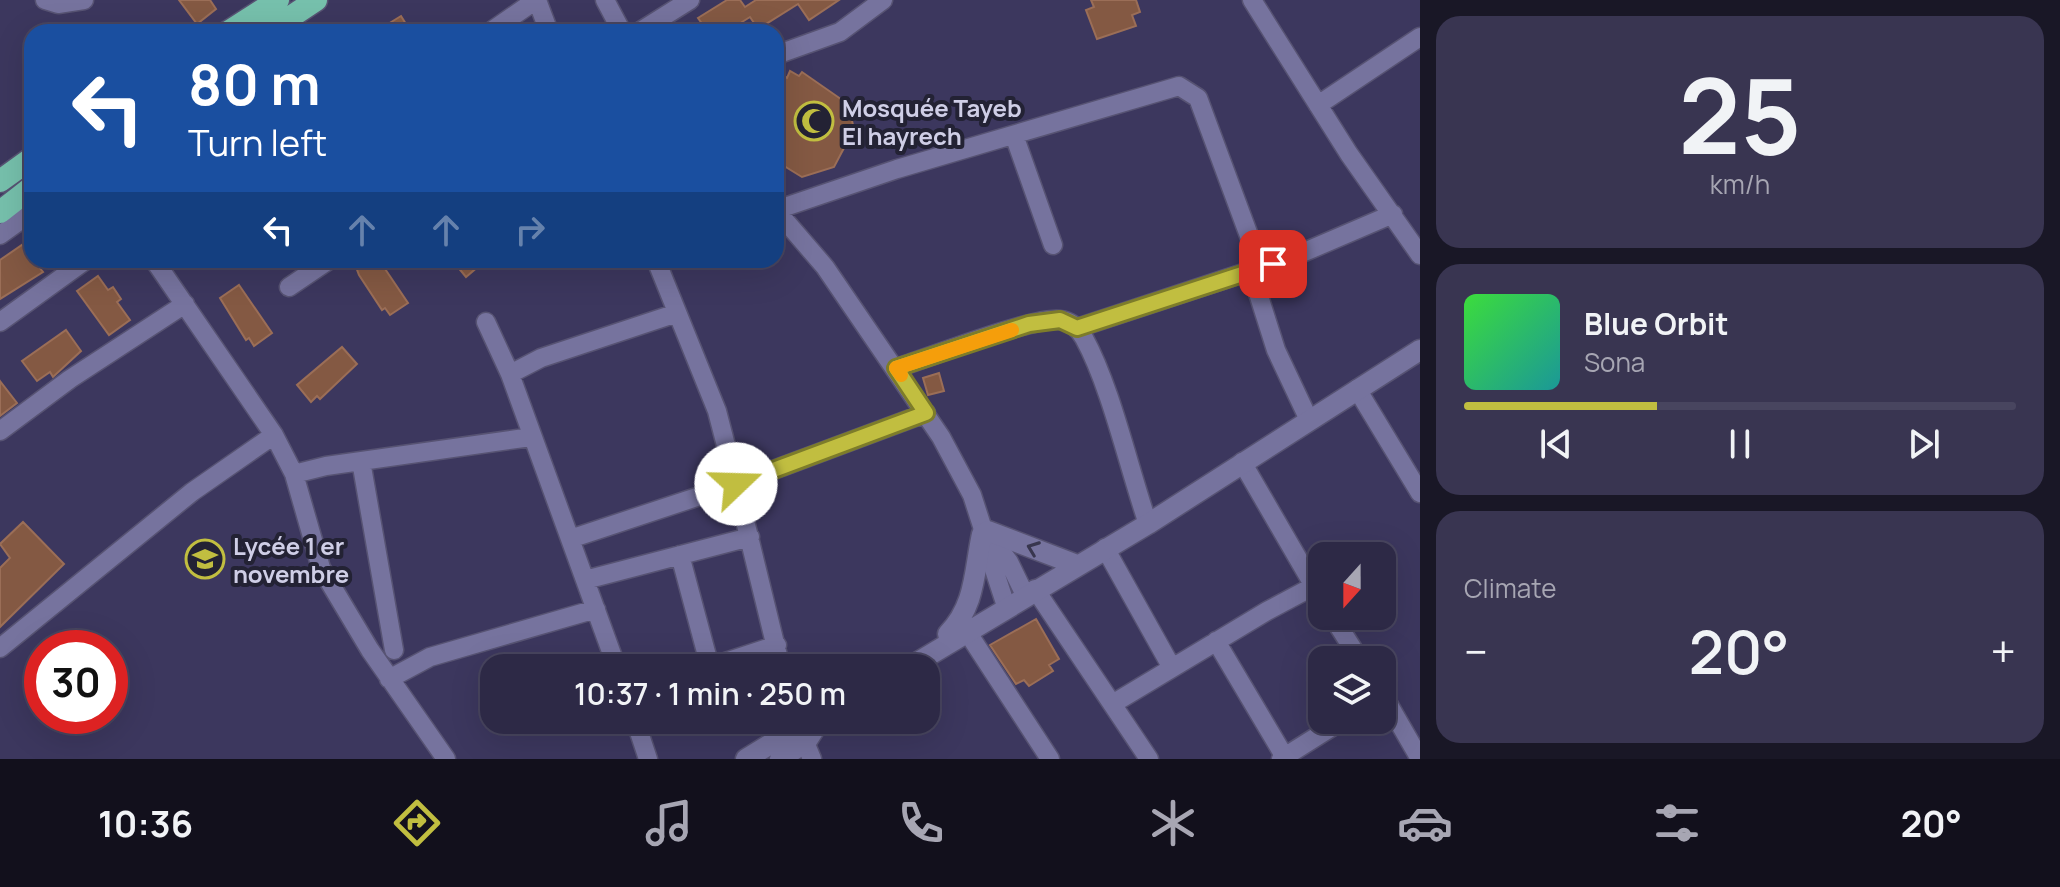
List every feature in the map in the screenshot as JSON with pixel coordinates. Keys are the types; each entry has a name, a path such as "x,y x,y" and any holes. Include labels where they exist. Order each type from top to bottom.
{"highway":[{"path":"240,24 278,0"},
{"path":"280,24 316,0"},
{"path":"0,181 24,164"},
{"path":"0,212 24,193"}],"street":[{"path":"45,0 58,4 84,0"},
{"path":"502,24 536,0 546,24"},
{"path":"605,0 618,24"},
{"path":"652,24 690,0"},
{"path":"784,52 840,32 883,0"},
{"path":"1252,0 1318,105 1420,255"},
{"path":"1318,105 1420,37"},
{"path":"784,207 1179,86 1198,98 1251,241"},
{"path":"1014,135 1053,245"},
{"path":"1077,328 1251,271 1393,214"},
{"path":"0,235 24,218"},
{"path":"784,219 825,267 954,458 984,531 1006,606"},
{"path":"0,322 75,268"},
{"path":"160,268 274,435 294,474 321,568 370,650 446,759"},
{"path":"289,287 317,268"},
{"path":"659,268 717,411 779,654"},
{"path":"1251,271 1276,350 1309,420"},
{"path":"0,431 70,379 185,304"},
{"path":"510,374 541,358 677,313"},
{"path":"896,368 1029,324 1060,320 1077,328 1101,378 1148,524"},
{"path":"486,322 510,374 612,654"},
{"path":"931,654 1006,606 1148,524 1420,350"},
{"path":"1357,389 1420,493"},
{"path":"570,539 736,484 926,413"},
{"path":"0,648 192,492 274,435"},
{"path":"294,474 361,461 531,437"},
{"path":"361,461 394,650"},
{"path":"1242,462 1308,576"},
{"path":"984,531 1077,565"},
{"path":"984,531 1114,703 1149,759"},
{"path":"926,654 965,613 974,588 984,531"},
{"path":"585,580 750,537"},
{"path":"1105,548 1172,668"},
{"path":"680,555 706,654"},
{"path":"1114,703 1216,641 1308,598"},
{"path":"389,679 430,657 596,609"},
{"path":"966,630 1050,759"},
{"path":"1216,641 1284,758 1321,734"},
{"path":"749,654 777,645"},
{"path":"370,650 394,650 430,657"},
{"path":"1396,718 1420,759"},
{"path":"640,734 648,759"},
{"path":"746,759 804,734"},
{"path":"780,759 807,734"}],"building":[{"path":"179,0 210,0 216,9 197,24"},
{"path":"727,0 740,0 745,7 756,0 839,0 809,20 798,4 766,24 755,24 750,17 739,24 702,24 698,18"},
{"path":"1091,0 1136,0 1140,12 1132,15 1136,26 1097,39 1086,10 1094,7"},
{"path":"401,16 406,24 388,24"},
{"name":"Mosquée Tayeb El hayrech","path":"790,71 799,76 802,72 848,104 854,129 834,167 802,177 784,166 784,76 787,78"},
{"path":"24,244 24,268 40,268 43,272 0,299 0,260"},
{"path":"356,268 384,268 408,303 390,315 385,308 382,310"},
{"path":"459,268 477,268 466,277"},
{"path":"98,276 108,290 113,287 121,299 117,302 130,320 109,335 77,291"},
{"path":"239,285 272,333 254,346 249,338 246,340 220,298"},
{"path":"66,330 81,351 53,377 50,372 37,381 22,361"},
{"path":"342,347 357,364 320,399 317,396 311,402 297,385"},
{"path":"939,373 944,391 928,395 923,378"},
{"path":"0,381 17,403 0,416"},
{"path":"23,522 64,564 0,627 0,568 10,558 0,544"},
{"path":"1036,619 1059,659 1049,665 1053,671 1029,686 1024,680 1016,684 990,645"}],"slow traffic":[{"path":"901,375 896,368 1012,330"}],"place":[{"name":"Mosquée Tayeb El hayrech","path":"814,121"},
{"name":"Lycée 1 er novembre","path":"205,559"}],"route":[{"path":"736,484 926,413 896,368 1029,324 1060,320 1077,328 1273,264"}]}
